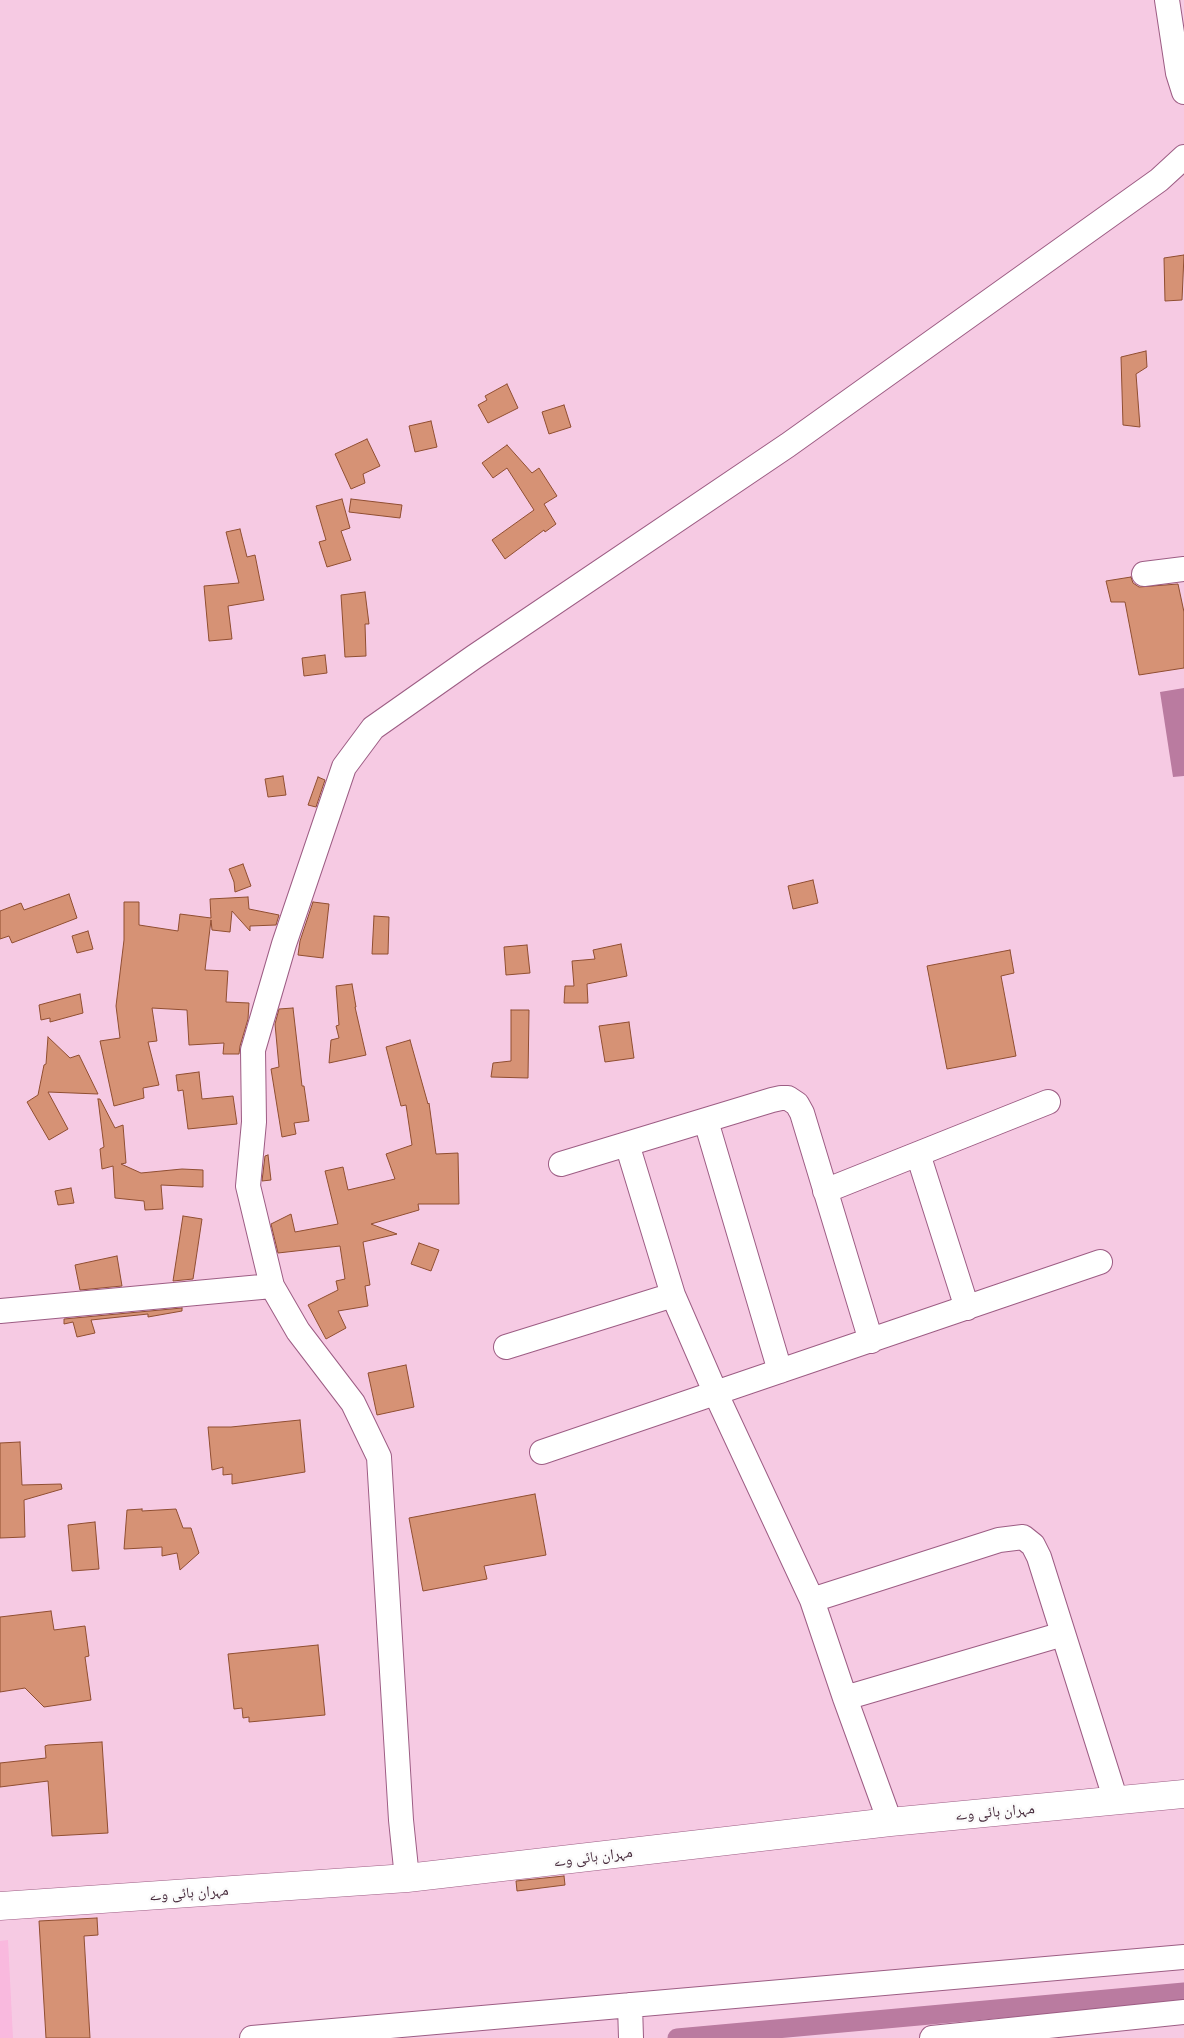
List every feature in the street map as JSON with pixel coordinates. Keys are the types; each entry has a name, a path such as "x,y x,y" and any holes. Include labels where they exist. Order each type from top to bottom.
{"main road":[{"name":"مہران ہائی وے","path":"0,1906 406,1878 890,1822 1184,1794"}],"street":[{"path":"1167,0 1178,73 1184,92"},
{"path":"406,1878 400,1820 379,1458 353,1403 298,1331 272,1286 248,1186 254,1122 253,1050 289,927 344,767 373,728 474,657 788,445 1159,180 1184,157"},
{"path":"1144,574 1184,569"},
{"path":"561,1164 772,1100 788,1098 797,1104 802,1113 870,1341"},
{"path":"826,1191 1048,1102"},
{"path":"706,1121 780,1371"},
{"path":"628,1144 673,1295 716,1394 812,1600 890,1822"},
{"path":"918,1154 967,1308"},
{"path":"542,1452 1100,1262"},
{"path":"0,1311 272,1286"},
{"path":"506,1347 673,1295"},
{"path":"812,1600 999,1540 1023,1537 1034,1545 1039,1557 1116,1801"},
{"path":"845,1698 1063,1634"},
{"path":"252,2038 630,2024 1184,1957"},
{"path":"932,2038 983,2035 1184,2012"}],"shaded area":[{"path":"1184,688 1184,776 1173,777 1160,692"},
{"path":"8,1940 13,2038 0,2038 0,1941"}],"building":[{"path":"1184,255 1182,300 1165,301 1164,258"},
{"path":"1146,351 1147,367 1136,374 1140,427 1123,425 1121,357"},
{"path":"507,384 518,408 488,423 478,405 487,400 485,396"},
{"path":"564,405 571,427 549,434 542,412"},
{"path":"431,421 437,447 415,452 409,426"},
{"path":"367,439 380,466 363,474 365,483 351,489 335,454"},
{"path":"507,445 532,473 539,468 557,496 544,504 556,524 545,532 544,530 505,559 492,540 534,510 507,468 493,478 482,463"},
{"path":"342,499 350,528 341,531 351,560 327,567 319,542 326,540 316,506"},
{"path":"351,499 402,505 400,518 349,512"},
{"path":"240,529 247,557 255,555 264,600 228,606 232,639 209,641 204,586 239,583 226,532"},
{"path":"1131,577 1133,583 1139,587 1178,584 1184,612 1184,668 1139,675 1125,602 1111,602 1106,581"},
{"path":"365,592 369,624 365,624 366,656 345,657 341,595"},
{"path":"325,655 327,673 304,676 302,658"},
{"path":"283,776 286,795 268,797 265,779"},
{"path":"318,777 325,780 316,807 308,805"},
{"path":"243,864 251,886 235,892 234,882 229,869"},
{"path":"813,880 818,903 793,909 788,886"},
{"path":"69,894 77,918 12,943 9,936 0,939 0,911 21,903 24,910"},
{"path":"248,897 249,909 279,915 276,925 250,926 250,931 232,911 230,932 212,930 211,920 205,970 228,971 226,1002 249,1003 248,1019 239,1054 223,1054 224,1043 189,1045 187,1010 152,1008 157,1041 148,1042 159,1085 143,1088 144,1098 114,1106 100,1041 120,1038 116,1006 124,940 124,902 139,902 139,925 178,931 180,914 211,918 210,899"},
{"path":"313,902 329,904 323,958 298,955 300,941"},
{"path":"374,916 389,917 388,954 372,954"},
{"path":"88,931 93,949 77,953 72,936"},
{"path":"621,944 627,976 587,984 588,1003 564,1003 565,986 574,986 572,961 595,959 593,950"},
{"path":"527,945 530,973 506,975 504,947"},
{"path":"1010,950 1014,973 1001,976 1016,1056 947,1069 927,966"},
{"path":"352,984 355,1007 366,1055 329,1063 331,1040 339,1038 336,1026 339,1025 336,986"},
{"path":"80,994 83,1013 50,1022 50,1018 41,1020 39,1005"},
{"path":"293,1008 302,1086 304,1086 309,1121 294,1123 296,1134 282,1137 271,1069 279,1067 275,1024 279,1009"},
{"path":"511,1010 529,1010 528,1078 491,1077 493,1063 511,1061"},
{"path":"629,1022 634,1058 605,1062 599,1026"},
{"path":"48,1037 70,1058 79,1055 98,1094 48,1092 68,1129 49,1140 27,1102 38,1095 44,1065 46,1064"},
{"path":"410,1040 429,1103 436,1154 458,1153 459,1204 418,1204 419,1210 371,1224 397,1234 363,1242 370,1285 365,1286 368,1306 338,1311 346,1328 326,1339 308,1305 338,1290 336,1281 345,1279 340,1246 278,1253 271,1224 291,1214 295,1232 338,1224 325,1171 343,1167 348,1190 395,1179 386,1154 412,1145 406,1105 401,1106 386,1047"},
{"path":"199,1072 202,1099 233,1096 237,1124 188,1129 183,1090 178,1091 176,1075"},
{"path":"98,1099 100,1099 115,1128 123,1125 126,1163 121,1164 141,1173 182,1169 203,1170 203,1187 161,1185 163,1209 145,1210 144,1201 115,1198 113,1166 102,1169 100,1149 104,1147"},
{"path":"268,1155 271,1180 262,1181 265,1156"},
{"path":"71,1188 74,1203 58,1205 55,1191"},
{"path":"183,1216 202,1219 193,1279 173,1281"},
{"path":"419,1243 439,1250 431,1271 411,1264"},
{"path":"117,1256 122,1286 80,1290 75,1265"},
{"path":"182,1308 182,1311 148,1317 148,1314 91,1320 95,1333 77,1337 73,1322 64,1324 64,1319"},
{"path":"406,1365 414,1407 377,1415 368,1373"},
{"path":"300,1420 305,1472 232,1484 232,1474 223,1475 223,1467 212,1470 208,1427 231,1427"},
{"path":"20,1442 22,1485 61,1484 62,1489 24,1500 25,1537 0,1538 0,1443"},
{"path":"535,1494 546,1555 484,1566 487,1579 423,1591 409,1518"},
{"path":"142,1509 142,1511 176,1509 183,1528 191,1528 199,1553 180,1570 177,1553 162,1556 162,1547 124,1549 127,1510"},
{"path":"95,1522 99,1569 72,1571 68,1525"},
{"path":"51,1611 54,1630 85,1626 89,1656 85,1657 91,1700 44,1707 25,1688 0,1692 0,1617"},
{"path":"318,1645 325,1715 249,1722 249,1717 243,1718 242,1708 234,1709 228,1654"},
{"path":"102,1742 108,1833 52,1836 48,1781 0,1787 0,1763 46,1758 45,1746 48,1745"},
{"path":"564,1876 565,1885 517,1891 516,1881"},
{"path":"97,1918 98,1935 84,1936 90,2038 46,2038 39,1921"}],"waterway":[{"path":"677,2038 1184,1992"}]}
